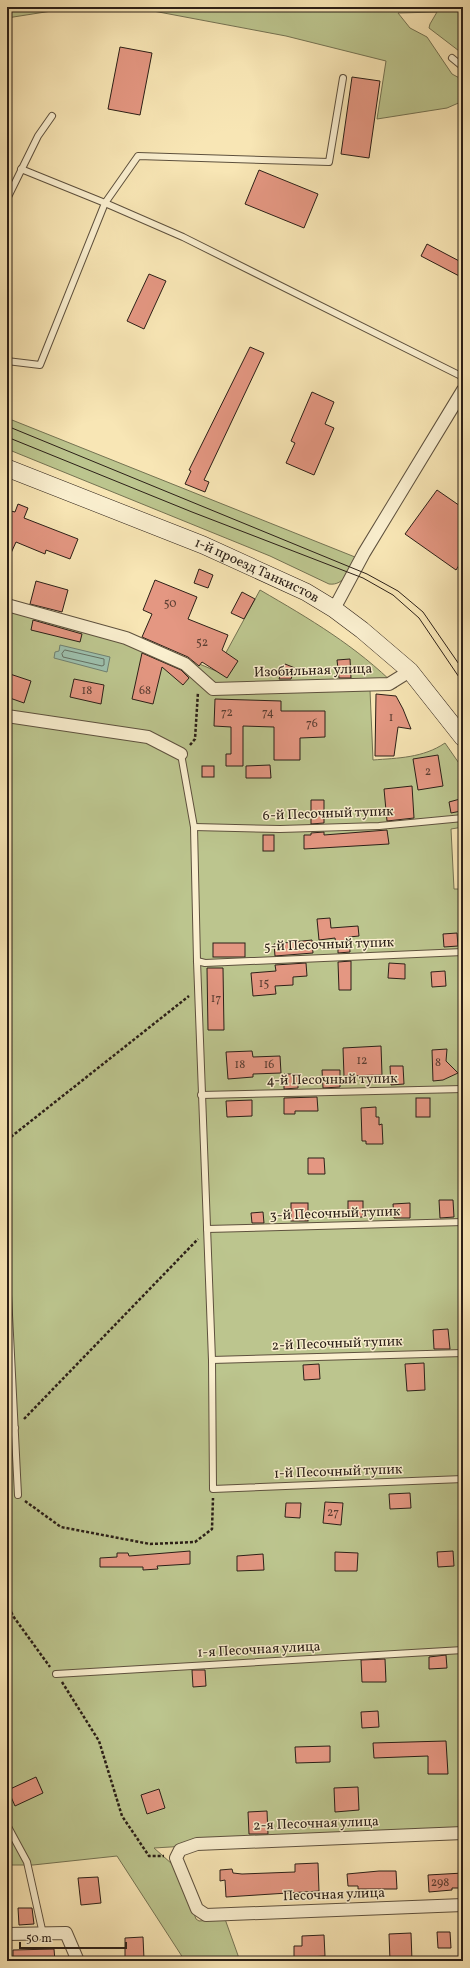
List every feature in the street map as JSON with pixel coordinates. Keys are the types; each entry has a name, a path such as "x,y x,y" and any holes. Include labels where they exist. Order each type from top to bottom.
{"main road":[{"name":"1-й проезд Танкистов","path":"7,468 203,545 306,592 334,609 362,630 410,672 463,738"}],"street":[{"path":"334,609 364,553 463,390"},
{"path":"7,604 126,638 185,664 209,685"},
{"name":"Изобильная улица","path":"209,685 389,684 410,672"},
{"path":"7,716 148,737 181,754"},
{"name":"2-я Песочная улица","path":"176,1858 180,1850 197,1844 463,1833"},
{"name":"Песочная улица","path":"176,1858 197,1908 206,1915 463,1905"},
{"path":"7,1934 66,1933 78,1961"}],"lane":[{"path":"452,58 463,67"},
{"path":"7,361 40,365 105,203 138,156 329,162 343,78"},
{"path":"7,199 38,136 52,116"},
{"path":"21,170 105,203 183,237 463,377"},
{"path":"181,754 194,828 201,1095 212,1360 214,1489"},
{"name":"6-й Песочный тупик","path":"194,828 280,829 379,826 463,818"},
{"name":"5-й Песочный тупик","path":"197,961 205,963 463,952"},
{"name":"4-й Песочный тупик","path":"201,1095 463,1088"},
{"name":"3-й Песочный тупик","path":"207,1229 463,1222"},
{"path":"7,1275 18,1495"},
{"name":"2-й Песочный тупик","path":"212,1360 463,1353"},
{"path":"7,1424 15,1428"},
{"name":"1-й Песочный тупик","path":"214,1489 463,1479"},
{"name":"1-я Песочная улица","path":"56,1674 463,1650"},
{"path":"7,1826 27,1862 42,1934"}],"path":[{"path":"181,754 195,739 199,690 209,685"},
{"path":"7,1140 190,995"},
{"path":"15,1428 207,1229"},
{"path":"18,1495 61,1528 150,1544 195,1542 212,1529 214,1489"},
{"path":"7,1603 13,1616 40,1656 56,1674 99,1741 122,1816 149,1856 176,1858"}],"green space":[{"path":"7,7 77,7 7,18"},
{"path":"132,7 463,7 463,54 429,28 437,12 398,13 410,28 427,37 452,74 463,80 463,101 447,108 377,119 386,61 286,36"},
{"path":"7,418 355,557 343,580 334,584 329,584 270,556 7,449"},
{"path":"260,590 315,623 349,646 397,687 393,689 370,690 373,760 401,758 428,752 445,743 463,769 463,827 451,829 454,889 463,889 463,1829 154,1848 172,1864 182,1882 196,1919 199,1921 225,1919 240,1961 185,1961 117,1856 33,1865 7,1865 7,601 126,633 216,671"}],"water":[{"path":"60,645 110,657 107,672 54,658 55,652 59,651"}],"building":[{"path":"120,47 152,53 140,115 108,109"},
{"path":"352,77 380,81 369,158 341,154"},
{"path":"259,170 318,194 304,228 245,204"},
{"path":"427,244 463,263 463,278 421,256"},
{"path":"149,274 166,281 144,329 127,321"},
{"path":"250,347 264,353 204,480 209,482 205,492 185,484 191,471 189,470"},
{"path":"312,392 334,402 325,424 334,428 314,475 286,463 295,443 291,441"},
{"path":"437,490 463,508 463,559 456,570 405,534"},
{"path":"18,504 28,508 24,518 78,539 70,559 46,550 45,554 16,542 7,562 7,510 15,512"},
{"path":"199,569 213,575 208,588 194,583"},
{"path":"155,580 197,597 188,619 228,635 222,650 238,661 227,678 202,662 199,666 188,657 142,637 152,614 143,610"},
{"path":"36,581 68,590 62,612 30,604"},
{"path":"242,592 255,599 244,619 231,613"},
{"path":"33,620 82,634 80,642 31,630"},
{"path":"142,653 181,670 189,678 183,685 162,667 153,704 132,699"},
{"path":"350,659 351,678 339,678 337,660"},
{"path":"285,664 295,668 291,679 279,679"},
{"path":"10,674 31,681 24,703 7,697 7,682"},
{"path":"74,679 104,685 101,704 70,697"},
{"path":"376,694 396,696 411,729 398,727 394,756 375,756"},
{"path":"215,699 281,701 281,711 325,711 325,737 300,738 300,760 274,760 274,727 243,726 243,766 226,766 226,754 231,754 231,727 214,726"},
{"path":"438,755 443,786 418,790 413,759"},
{"path":"270,765 271,778 246,778 246,766"},
{"path":"202,766 214,766 214,777 202,777"},
{"path":"412,786 414,818 387,821 384,789"},
{"path":"460,799 461,811 451,813 449,802"},
{"path":"311,800 324,800 324,823 311,824"},
{"path":"387,830 389,844 304,849 304,835 311,835 311,833 324,832 324,835"},
{"path":"263,835 274,835 274,851 263,851"},
{"path":"330,918 331,928 358,926 359,936 349,937 350,952 338,953 338,946 336,946 335,938 319,940 317,919"},
{"path":"457,933 458,946 444,947 443,934"},
{"path":"312,940 313,953 275,956 274,944"},
{"path":"213,943 245,943 245,957 213,957"},
{"path":"351,961 351,990 339,990 338,962"},
{"path":"306,963 307,976 293,977 293,985 275,986 276,994 253,996 251,973 276,971 275,965"},
{"path":"389,963 405,964 405,979 388,978"},
{"path":"207,968 223,968 224,1030 208,1030"},
{"path":"445,971 446,986 432,987 431,972"},
{"path":"381,1046 382,1075 344,1076 343,1048"},
{"path":"447,1049 446,1061 458,1073 443,1080 433,1081 432,1050"},
{"path":"252,1051 253,1057 280,1056 281,1073 253,1074 253,1077 228,1079 226,1052"},
{"path":"390,1066 403,1066 404,1084 391,1085"},
{"path":"322,1070 340,1070 340,1087 323,1088"},
{"path":"284,1074 298,1074 298,1088 284,1089"},
{"path":"317,1097 318,1111 295,1111 295,1114 284,1114 284,1098"},
{"path":"416,1098 430,1098 430,1117 416,1117"},
{"path":"252,1100 252,1116 227,1117 226,1101"},
{"path":"376,1107 376,1117 379,1117 379,1125 382,1124 383,1144 366,1144 366,1141 362,1141 361,1108"},
{"path":"308,1158 324,1158 325,1174 308,1174"},
{"path":"439,1200 453,1200 454,1217 440,1218"},
{"path":"348,1201 363,1201 363,1217 348,1217"},
{"path":"291,1203 308,1203 308,1221 291,1221"},
{"path":"410,1203 410,1218 394,1218 393,1204"},
{"path":"263,1212 264,1223 252,1223 251,1213"},
{"path":"448,1329 450,1349 434,1349 433,1330"},
{"path":"424,1363 425,1390 407,1391 405,1364"},
{"path":"319,1364 320,1379 304,1380 303,1365"},
{"path":"410,1493 411,1508 390,1509 389,1494"},
{"path":"325,1502 343,1503 341,1525 323,1523"},
{"path":"286,1503 301,1503 300,1518 285,1517"},
{"path":"190,1551 190,1564 157,1566 158,1569 143,1570 143,1567 100,1567 100,1558 117,1557 117,1553 128,1553 129,1556"},
{"path":"453,1551 454,1566 438,1567 437,1552"},
{"path":"335,1552 358,1553 357,1571 335,1571"},
{"path":"263,1554 264,1570 237,1571 237,1556"},
{"path":"446,1655 447,1668 429,1669 429,1657"},
{"path":"385,1659 386,1682 362,1682 361,1660"},
{"path":"192,1670 205,1670 206,1686 193,1687"},
{"path":"378,1711 379,1727 362,1728 361,1712"},
{"path":"446,1741 448,1774 428,1774 428,1756 374,1758 373,1743"},
{"path":"330,1746 330,1762 296,1763 295,1747"},
{"path":"36,1777 43,1793 15,1806 8,1790"},
{"path":"358,1787 359,1810 335,1812 334,1788"},
{"path":"159,1789 165,1808 147,1814 141,1795"},
{"path":"267,1811 268,1834 249,1834 248,1812"},
{"path":"318,1863 319,1891 226,1897 225,1880 220,1881 220,1870 232,1869 233,1873 242,1874 295,1872 295,1864"},
{"path":"396,1871 397,1889 358,1889 358,1886 348,1886 347,1874"},
{"path":"463,1873 463,1888 452,1888 452,1890 429,1892 428,1875"},
{"path":"98,1877 101,1903 81,1905 78,1878"},
{"path":"18,1908 32,1908 34,1924 19,1925"},
{"path":"437,1932 450,1932 451,1948 438,1948"},
{"path":"411,1933 412,1961 390,1961 389,1934"},
{"path":"324,1935 325,1956 294,1958 294,1946 302,1946 302,1936"},
{"path":"143,1937 144,1959 125,1960 125,1938"},
{"path":"54,1949 55,1961 13,1961 13,1950"}],"tram line":[{"path":"7,426 367,574 398,591 423,612 463,670"},
{"path":"7,437 192,512 363,578 393,595 419,618 463,683"}]}
